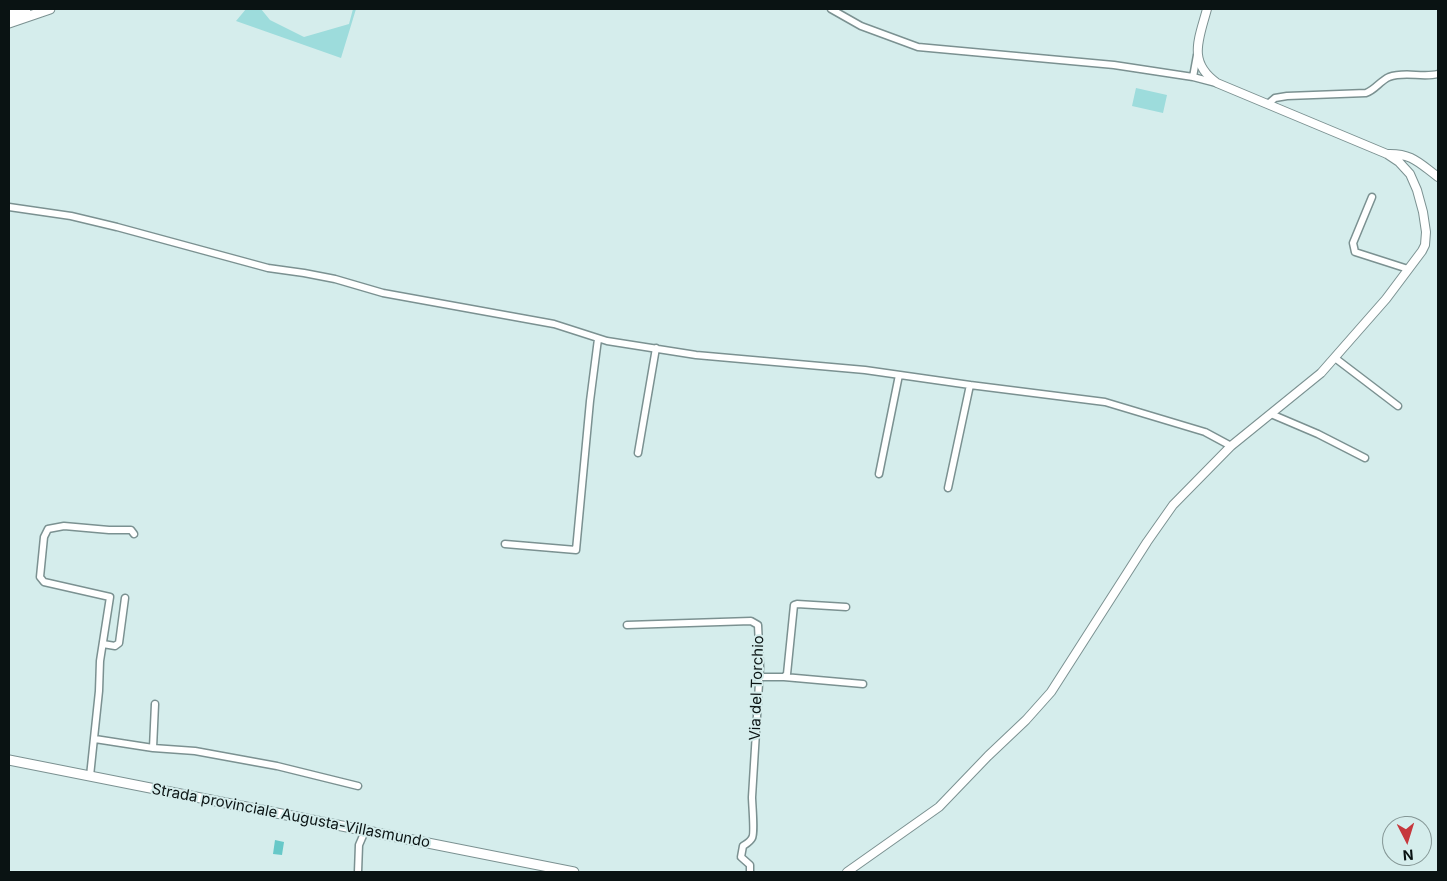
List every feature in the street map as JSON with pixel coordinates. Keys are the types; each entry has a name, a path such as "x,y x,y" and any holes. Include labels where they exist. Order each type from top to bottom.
{"main road":[{"path":"9,15 26,9"},
{"path":"9,23 50,9"},
{"name":"Strada provinciale Augusta-Villasmundo","path":"9,760 574,872"}],"street":[{"path":"831,9 860,26 923,48 1114,65 1193,77 1216,83 1387,154 1399,162 1410,174 1417,190 1426,232 1425,245 1408,269 1386,299 1335,358 1305,387 1232,446 1173,505 1042,703 939,807 847,872"},
{"path":"1193,77 1207,9"},
{"path":"1197,55 1204,73 1216,83"},
{"path":"1268,104 1275,98 1287,96 1366,93 1372,91 1388,78 1405,75 1425,76 1438,74"},
{"path":"1387,154 1401,153 1412,157 1438,177"},
{"path":"1372,197 1353,243 1353,250 1408,269"},
{"path":"9,207 71,216 268,268 304,273 393,295 554,324 598,339 696,355 865,370 1105,402 1206,432 1232,446"},
{"path":"505,544 576,550 590,401 598,339"},
{"path":"638,453 656,348"},
{"path":"1335,358 1398,406"},
{"path":"879,474 900,375"},
{"path":"948,488 970,385"},
{"path":"1271,414 1318,434 1365,458"},
{"path":"90,776 103,644 110,596 41,581 45,532 54,526 64,526 131,530 134,534"},
{"path":"103,644 115,646 119,643 125,598"},
{"path":"784,677 787,674 792,608 794,605 846,607"},
{"name":"Via del Torchio","path":"627,625 751,622 758,625 759,677 752,797 754,831 752,840 743,846 741,857 750,864 750,872"},
{"path":"759,677 784,677 863,684"},
{"path":"153,748 155,704"},
{"path":"95,739 153,748 195,751 276,766 358,786"},
{"path":"358,872 358,845 365,831"}],"shaded area":[{"path":"246,9 261,9 270,20 304,37 349,24 353,9 356,9 341,58 236,21"},
{"path":"1136,88 1167,95 1163,113 1132,106"},
{"path":"275,840 284,842 282,855 273,854"}]}
